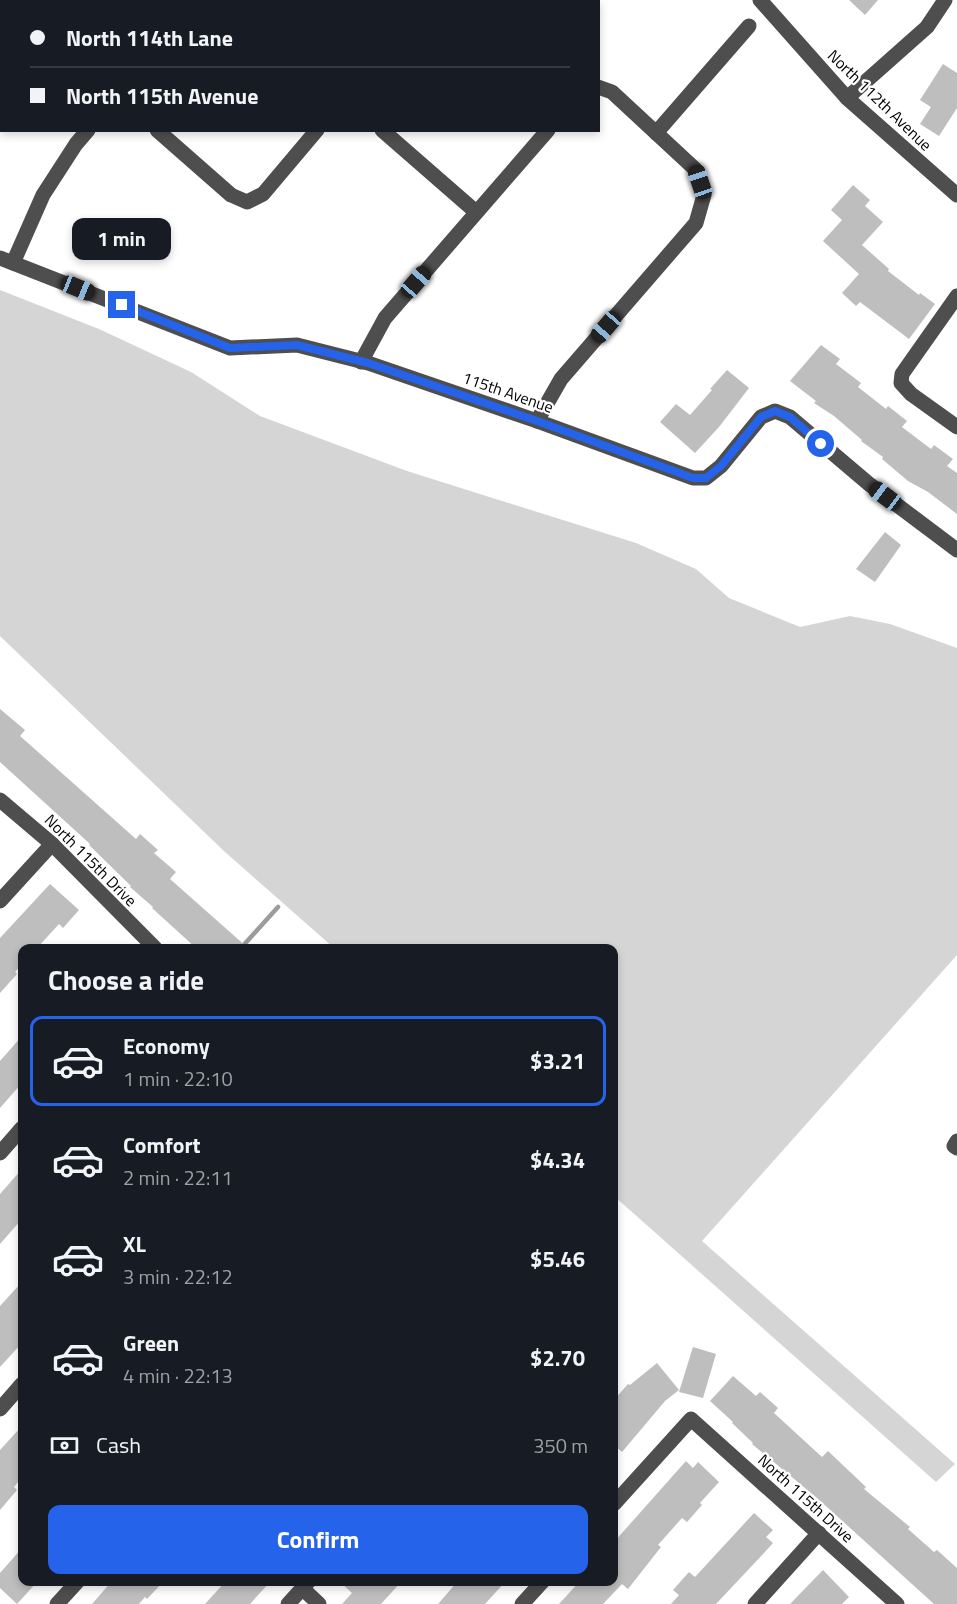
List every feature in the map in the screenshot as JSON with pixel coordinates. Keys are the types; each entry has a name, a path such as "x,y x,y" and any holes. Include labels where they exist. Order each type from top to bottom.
{"street":[{"name":"North 112th Avenue","path":"760,0 847,98 957,195"},
{"path":"847,98 927,27 945,0"},
{"path":"656,133 749,26"},
{"path":"537,421 561,379 696,223 704,195 696,169 612,92 600,88"},
{"path":"7,260 43,195 86,132"},
{"path":"159,132 231,195 247,202 263,194 315,132"},
{"path":"384,132 476,212"},
{"path":"361,362 385,318 546,132"},
{"name":"115th Avenue","path":"7,260 230,348 297,345 361,362 537,421 693,478 706,478 721,466 761,417 775,411 790,417 869,484 957,550"},
{"path":"957,296 902,374 901,383 911,394 957,427"},
{"name":"North 115th Drive","path":"0,800 52,844 151,944"},
{"path":"0,901 52,844"},
{"path":"0,1153 18,1133"},
{"path":"957,1141 954,1146 957,1148"},
{"path":"0,1409 18,1389"},
{"name":"North 115th Drive","path":"618,1500 691,1419 897,1604"},
{"path":"755,1604 819,1533"},
{"path":"57,1604 73,1586"},
{"path":"288,1604 305,1586"},
{"path":"307,1586 319,1604"},
{"path":"522,1604 538,1586"}],"shaded area":[{"path":"0,290 99,329 191,372 260,416 407,471 636,543 696,569 729,598 800,627 850,616 890,624 957,648 957,955 702,1241 955,1464 936,1482 618,1200 618,944 329,944 225,852 0,636"}],"building":[{"path":"849,0 878,0 865,15"},
{"path":"943,64 957,73 957,108 939,136 920,124 931,107 920,100"},
{"path":"853,185 870,200 865,206 883,222 862,245 889,269 888,271 919,295 920,293 935,304 909,339 860,302 856,306 842,293 859,274 823,241 842,220 831,210"},
{"path":"821,345 840,359 836,364 861,383 858,387 886,409 888,406 907,421 902,427 931,449 934,445 953,459 947,466 957,473 957,514 928,492 908,481 882,459 883,457 861,441 834,416 814,403 816,401 790,381"},
{"path":"727,370 749,388 719,427 695,453 660,422 676,404 690,415"},
{"path":"885,532 901,545 875,582 856,569"},
{"path":"0,709 25,730 20,736 136,839 140,834 158,850 154,853 176,872 170,879 243,944 192,944 130,887 90,844 0,762"},
{"path":"50,884 79,910 63,928 59,924 41,944 18,944 18,969 15,972 17,974 0,993 0,938"},
{"path":"18,1041 18,1088 0,1108 0,1061"},
{"path":"18,1174 18,1224 0,1244 0,1194"},
{"path":"18,1286 18,1347 0,1367 0,1306"},
{"path":"693,1347 716,1354 703,1398 679,1392"},
{"path":"657,1363 679,1390 665,1401 622,1452 618,1448 618,1395 628,1384 630,1385"},
{"path":"733,1376 756,1396 760,1392 778,1408 774,1413 822,1457 828,1451 866,1487 864,1489 910,1527 908,1529 934,1552 937,1550 957,1568 957,1604 934,1604 817,1498 752,1444 710,1401"},
{"path":"18,1430 18,1482 14,1487 17,1490 0,1510 0,1450"},
{"path":"686,1461 693,1468 698,1462 719,1482 687,1522 682,1518 658,1545 661,1547 628,1589 622,1584 603,1604 559,1604 575,1586 618,1586 618,1538"},
{"path":"754,1513 773,1530 766,1537 773,1543 764,1553 716,1604 671,1604 679,1595 673,1590 689,1572 695,1577"},
{"path":"18,1553 18,1586 33,1586 17,1604 0,1588 0,1573"},
{"path":"823,1570 849,1597 842,1604 790,1604"},
{"path":"108,1586 159,1586 139,1604 92,1604"},
{"path":"221,1586 266,1586 250,1604 205,1604"},
{"path":"344,1586 397,1586 381,1604 342,1604 352,1593"},
{"path":"454,1586 501,1586 485,1604 438,1604"}],"waterway":[{"path":"245,944 278,907"}],"route":[{"path":"122,305 230,348 297,345 368,363 693,478 706,478 721,466 761,417 775,411 790,417 821,444"}]}
